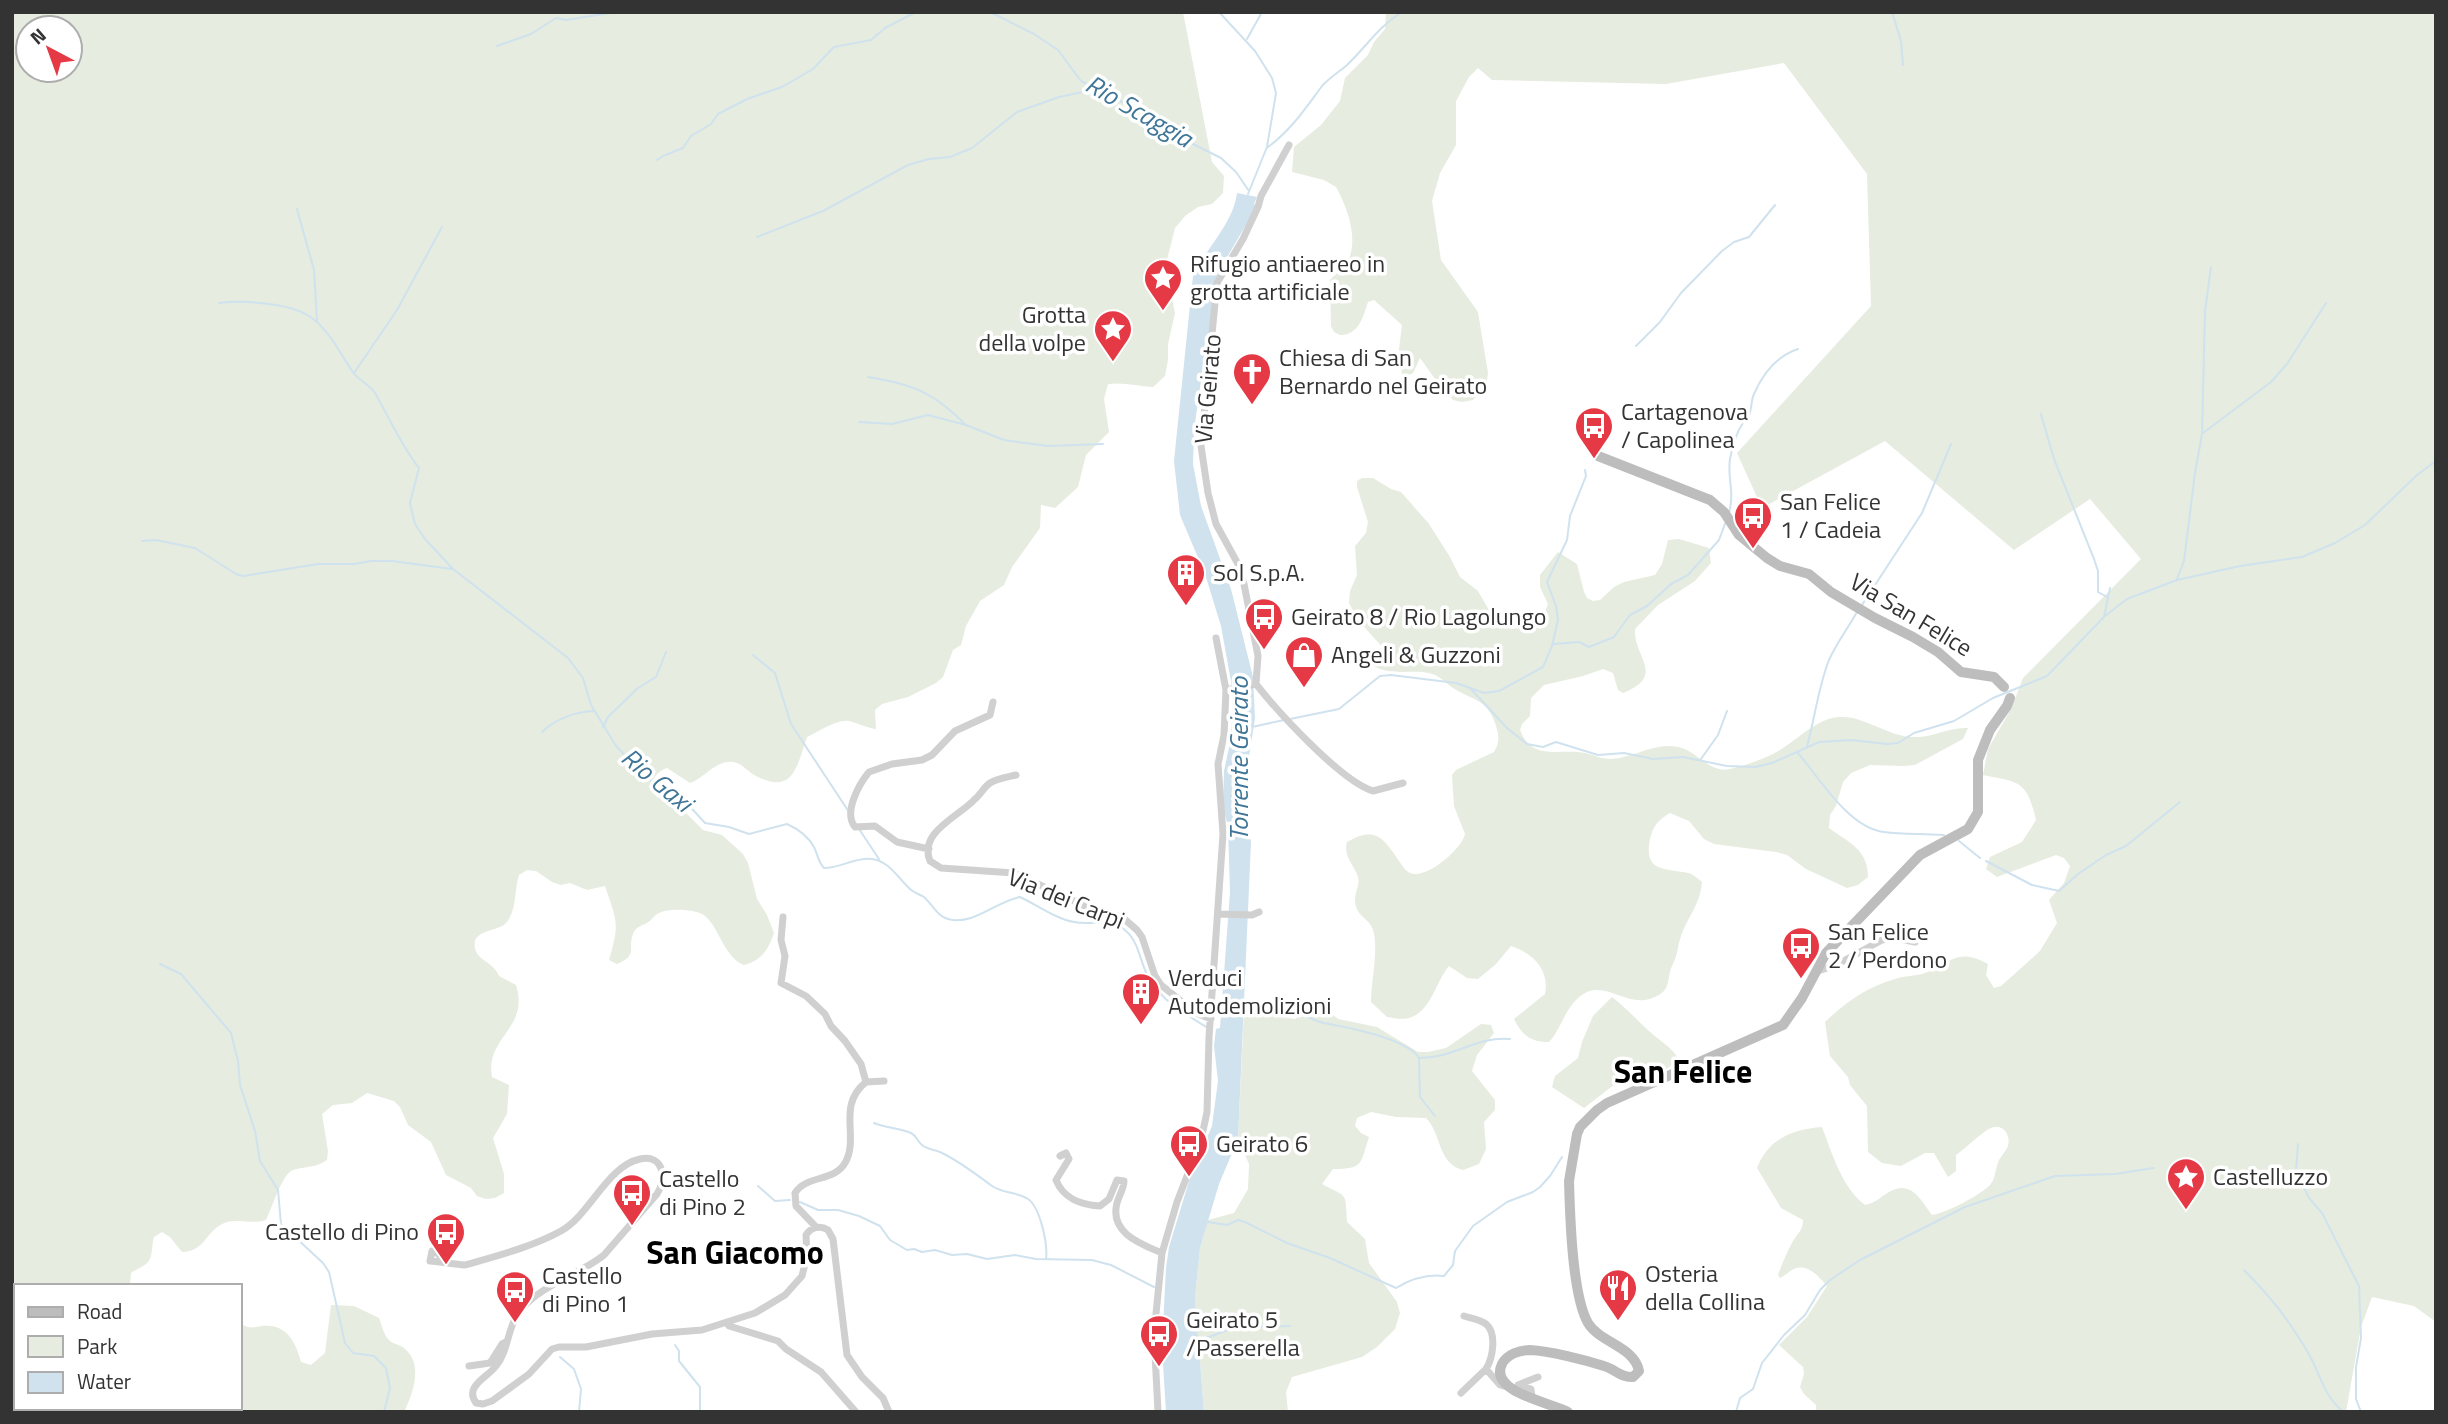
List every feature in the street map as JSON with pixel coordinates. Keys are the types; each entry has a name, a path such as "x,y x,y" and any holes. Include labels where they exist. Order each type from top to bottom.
{"street":[{"name":"Via Geirato","path":"1255,684 1258,656 1244,584 1238,564 1216,524 1205,481 1201,446 1217,284 1243,239 1261,196 1289,145"},
{"name":"Via San Felice","path":"1508,1387 1501,1377 1502,1364 1510,1355 1523,1351 1600,1364 1626,1377 1633,1377 1639,1371 1633,1357 1589,1324 1580,1294 1570,1222 1569,1172 1580,1127 1607,1103 1783,1025 1795,1010 1826,954 1920,855 1968,829 1978,812 1978,760 1990,730 2010,698 1994,677 1961,672 1938,652 1859,609 1809,575 1780,566 1767,558 1748,544 1717,505 1699,495 1594,454"},
{"path":"1158,1412 1154,1335 1162,1253 1177,1202 1206,1123 1210,1021 1222,915 1223,834 1219,764 1229,690 1216,638"},
{"path":"1229,690 1255,684 1331,764 1366,789 1378,791 1403,783"},
{"name":"Via dei Carpi","path":"993,702 990,715 955,732 932,755 869,772 854,799 850,817 855,827 880,828 897,842 929,849 929,859 937,867 1014,873 1085,906 1122,917 1142,937 1155,976 1161,985 1210,1021"},
{"path":"929,849 938,831 957,812 974,801 989,783 1016,775"},
{"path":"1222,915 1256,914"},
{"path":"783,917 781,940 785,956 781,983 806,996 825,1014 831,1026 861,1064 866,1082"},
{"path":"1815,973 1836,965 1882,940 1894,938 1915,942"},
{"path":"884,1081 866,1082 860,1087 852,1103 849,1150 843,1167 831,1175 802,1185 795,1193 794,1201 799,1212 816,1227 825,1228 832,1238 847,1355 862,1377 883,1398 889,1412"},
{"path":"1060,1156 1066,1153 1069,1159 1056,1180 1062,1191 1074,1201 1100,1206 1108,1199 1115,1182 1119,1179 1124,1181 1116,1209 1122,1230 1127,1236 1162,1253"},
{"path":"446,1263 465,1265 551,1236 568,1227 608,1182 632,1162 647,1158 660,1166 664,1173 663,1181 653,1199 604,1255 550,1286 521,1309 514,1318 499,1363 472,1388 472,1396 479,1404 492,1401 529,1374 552,1349 586,1348 652,1334 702,1330 755,1313 785,1295 802,1276 807,1256 806,1235 816,1227"},
{"path":"1461,1393 1486,1369 1492,1353 1489,1328 1484,1322 1464,1316"},
{"path":"727,1323 729,1326 778,1341 821,1372 856,1412"},
{"path":"469,1366 481,1366 507,1341"},
{"path":"1486,1369 1500,1385 1568,1412"},
{"path":"1532,1397 1532,1390 1518,1385 1538,1377"}],"green space":[{"path":"12,12 1183,12 1212,162 1224,176 1223,193 1212,204 1198,207 1185,216 1175,228 1167,260 1175,313 1165,376 1153,387 1108,384 1104,399 1109,432 1086,455 1078,487 1055,508 1041,505 1040,528 1012,567 1004,585 980,601 966,626 961,645 953,650 943,677 936,683 908,697 882,704 875,710 876,729 844,721 807,737 796,767 786,780 769,781 733,762 715,766 690,783 667,768 660,771 654,779 651,789 657,797 680,807 703,830 722,835 743,854 748,863 757,899 774,933 764,954 744,965 730,954 706,917 700,913 672,910 657,914 636,929 631,939 630,954 617,964 609,960 616,922 605,886 587,890 570,883 561,885 536,871 527,870 519,875 510,918 502,926 481,934 475,942 479,956 493,967 499,976 516,985 519,1000 513,1023 500,1041 492,1063 492,1077 509,1085 507,1114 493,1138 504,1174 504,1193 486,1199 446,1175 431,1142 408,1125 400,1107 394,1101 367,1093 352,1103 333,1105 322,1114 327,1160 289,1173 281,1184 266,1220 227,1222 216,1228 195,1249 182,1252 170,1237 162,1232 154,1237 149,1261 131,1273 130,1284 14,1284 14,1410 242,1410 242,1324 253,1328 270,1326 284,1331 293,1341 301,1362 311,1365 325,1353 331,1305 354,1306 379,1318 388,1339 404,1348 414,1363 415,1380 404,1412 12,1412"},
{"path":"1386,12 2436,12 2436,1322 2414,1306 2372,1297 2361,1327 2346,1412 1816,1412 1816,1405 1800,1387 1803,1367 1779,1345 1807,1317 1827,1286 1813,1272 1804,1268 1794,1269 1780,1278 1778,1275 1803,1220 1781,1208 1757,1168 1768,1150 1783,1137 1801,1130 1822,1127 1844,1180 1865,1205 1903,1188 1915,1193 1932,1215 1962,1203 1992,1182 1999,1160 2009,1142 2005,1131 1999,1127 1988,1130 1956,1155 1956,1171 1948,1177 1934,1153 1925,1153 1901,1166 1882,1163 1868,1152 1867,1106 1830,1056 1825,1022 1849,1002 1875,986 1922,974 1960,957 1977,959 1988,964 1986,975 1994,988 2001,986 2040,951 2057,923 2049,900 2064,883 2070,866 2064,858 2056,855 1997,877 1986,869 1990,857 2022,842 2036,820 2025,790 2014,782 1983,775 1988,749 2011,709 2023,678 2141,559 2090,499 2014,550 1885,441 1762,508 1737,453 1871,306 1867,174 1784,63 1666,84 1492,80 1478,68 1469,77 1456,101 1456,145 1440,173 1432,201 1441,260 1478,312 1488,373 1486,387 1473,400 1453,400 1420,358 1413,373 1407,376 1402,374 1399,349 1402,325 1374,300 1368,302 1356,329 1340,335 1334,332 1331,326 1330,280 1349,259 1352,231 1336,187 1324,180 1292,172 1294,147 1321,125 1340,101 1345,78 1368,55 1385,29"},
{"path":"1373,478 1401,492 1429,524 1460,577 1478,591 1498,626 1514,629 1544,615 1548,604 1540,587 1540,575 1558,552 1577,564 1584,592 1587,598 1593,601 1600,600 1624,582 1655,575 1662,564 1668,540 1679,539 1709,548 1711,563 1695,581 1658,605 1635,629 1646,672 1636,686 1623,693 1618,690 1613,673 1603,669 1544,685 1531,698 1530,716 1520,730 1525,740 1540,750 1585,753 1611,759 1669,746 1685,749 1723,770 1743,766 1768,756 1831,718 1858,719 1906,736 1923,737 1968,728 1963,739 1915,765 1870,765 1851,773 1843,782 1836,806 1830,815 1829,828 1856,848 1865,860 1868,877 1858,885 1847,888 1806,869 1787,855 1714,844 1704,839 1689,821 1670,813 1662,818 1654,827 1650,839 1650,858 1653,863 1664,869 1690,874 1702,882 1696,904 1681,936 1667,985 1657,996 1638,1000 1601,990 1587,992 1569,1008 1549,1042 1537,1041 1524,1033 1514,1019 1545,994 1545,977 1533,958 1511,946 1496,964 1478,979 1467,978 1449,966 1428,1003 1417,1015 1404,1019 1387,1017 1371,1002 1375,937 1372,927 1358,912 1355,904 1359,880 1348,856 1347,842 1365,835 1378,836 1410,873 1417,874 1434,868 1450,855 1465,834 1454,806 1452,775 1456,770 1494,752 1498,736 1493,717 1484,706 1438,676 1420,672 1388,671 1371,665 1380,659 1384,649 1357,619 1349,603 1350,591 1357,575 1355,546 1366,533 1368,522 1357,487 1357,481"},
{"path":"1612,997 1670,1048 1679,1060 1666,1069 1664,1075 1649,1081 1632,1071 1584,1108 1552,1087 1555,1076 1578,1058 1593,1016"},
{"path":"1314,1004 1323,1007 1338,1019 1377,1027 1418,1052 1446,1048 1481,1024 1491,1025 1494,1033 1477,1055 1472,1071 1495,1100 1495,1110 1484,1122 1486,1149 1479,1164 1463,1170 1448,1161 1426,1118 1396,1117 1371,1112 1357,1118 1355,1126 1369,1137 1362,1159 1356,1166 1333,1169 1322,1184 1344,1197 1347,1222 1365,1239 1369,1263 1397,1302 1400,1313 1395,1329 1362,1357 1292,1377 1286,1392 1288,1412 1204,1412 1195,1298 1200,1248 1208,1220 1234,1213 1248,1189 1249,1164 1238,1139 1244,1011 1295,1019"}],"water":[{"name":"Torrente Geirato","path":"1237,193 1257,197 1254,204 1257,206 1219,271 1213,287 1211,328 1194,430 1193,464 1201,506 1231,589 1253,677 1255,718 1243,795 1251,842 1238,1139 1219,1184 1200,1248 1195,1298 1204,1412 1166,1412 1162,1347 1169,1247 1190,1178 1212,1126 1218,1081 1214,1046 1216,1029 1220,1028 1230,892 1228,826 1223,807 1224,771 1230,743 1234,698 1221,626 1205,574 1180,515 1174,461 1193,276 1225,226"}],"waterway":[{"path":"497,46 531,34 556,18 566,20 617,12"},
{"path":"657,160 683,148 691,136 711,124 718,114 747,99 782,87 813,69 834,47 871,40 885,28 916,12"},
{"name":"Rio Scaggia","path":"990,12 1034,34 1058,50 1081,81 1166,124 1185,140 1221,158 1236,172 1249,191"},
{"name":"Torrente Geirato","path":"1219,12 1255,51 1272,78 1276,93 1267,147 1248,194"},
{"path":"1247,39 1262,12"},
{"path":"1268,147 1291,126 1325,83 1402,12"},
{"path":"1892,12 1901,41 1903,65"},
{"path":"757,237 823,211 908,165 950,157 972,148 1017,112 1059,97 1097,89"},
{"path":"1636,346 1660,322 1681,293 1722,251 1734,242 1749,237 1775,205"},
{"path":"297,209 314,270 317,321"},
{"path":"354,373 397,310 442,227"},
{"path":"2177,579 2184,561 2202,434 2205,311 2211,267"},
{"name":"Rio Gaxi","path":"219,303 252,302 278,305 309,316 322,327 355,374 375,393 419,468 410,503 415,524 425,539 453,569 568,658 583,678 591,705 616,746 662,792 684,800 705,823 749,834 787,824 809,839 824,868 860,860 878,860 948,919 967,919 1020,897 1067,920 1120,926 1131,936 1147,974 1162,995 1208,1028"},
{"path":"2203,433 2271,382 2287,364 2326,303"},
{"path":"1729,513 1730,459 1736,436 1748,418 1752,399 1766,372 1777,361 1798,349"},
{"path":"868,377 921,391 943,404 965,424"},
{"path":"2041,414 2054,459 2098,571 2098,592 2107,597"},
{"path":"859,422 892,424 928,415 966,425 1004,440 1048,446 1103,444"},
{"path":"1862,605 1922,513 1951,444"},
{"path":"2105,616 2127,599 2177,580 2240,566 2302,557 2335,543 2365,525 2417,475 2436,461"},
{"path":"1290,719 1339,709 1380,676 1456,683 1484,693 1499,691 1543,667 1552,646 1558,620 1547,582 1567,540 1570,516 1586,476 1585,470"},
{"path":"1554,644 1579,642 1589,647 1614,637 1630,615 1647,606 1671,584 1688,575 1719,540 1726,521"},
{"path":"142,541 156,540 195,548 243,576 318,564 371,561 452,569"},
{"path":"1470,688 1507,728 1527,744 1543,747 1556,742 1598,755 1624,753 1653,759 1683,757 1727,766 1755,767 1772,763 1819,742 1851,740 1898,743 1914,733 1954,721 1993,698 2047,676 2104,617 2110,588"},
{"path":"1807,746 1829,660 1857,612"},
{"path":"603,727 608,717 638,688 656,677 666,652"},
{"path":"753,655 775,673 791,724 849,812"},
{"path":"542,732 567,717 595,711"},
{"path":"1701,759 1718,735 1727,711"},
{"path":"1252,727 1284,720"},
{"path":"1798,753 1836,801 1871,829 1892,833 1944,835"},
{"path":"1986,861 2032,885 2059,891 2106,855 2126,846 2180,802"},
{"path":"859,829 879,859"},
{"path":"1959,841 1980,858"},
{"path":"160,964 181,974 231,1033 238,1061 240,1085 255,1131 260,1161 278,1190 281,1224 323,1263 329,1272 345,1343 353,1353 374,1356 386,1368 390,1388 384,1412"},
{"path":"1244,1009 1298,1014 1403,1045 1419,1058 1420,1097 1435,1116"},
{"path":"1420,1058 1444,1055 1486,1041 1510,1039"},
{"path":"874,1123 911,1133 924,1146 955,1160 996,1188 1028,1199 1042,1226 1046,1259"},
{"path":"2298,1144 2296,1171 2309,1198 2322,1213 2359,1286 2361,1338 2356,1367 2356,1399 2361,1412"},
{"path":"1208,1222 1227,1225 1238,1220 1245,1222 1287,1243 1330,1258 1396,1288 1419,1278 1444,1276 1453,1265 1455,1251 1473,1226 1507,1202 1540,1187 1562,1157"},
{"path":"1736,1412 1740,1398 1753,1389 1762,1363 1784,1335 1805,1315 1820,1290 1860,1260 1965,1207 2055,1176 2115,1174 2154,1168"},
{"path":"758,1186 775,1201 790,1200"},
{"path":"800,1202 818,1210 838,1210 859,1216 880,1226 890,1240 907,1250 935,1250 987,1259 1015,1255 1036,1259 1092,1260 1111,1265 1154,1287"},
{"path":"2244,1270 2288,1321 2329,1395 2344,1412"},
{"path":"1196,1342 1243,1324 1290,1326"},
{"path":"675,1345 679,1351 679,1361 700,1387 700,1412"},
{"path":"560,1357 574,1369 581,1389 579,1412"}],"place":[{"name":"Rifugio antiaereo in grotta artificiale","path":"1163,312"},
{"name":"Grotta della volpe","path":"1113,363"},
{"name":"Chiesa di San Bernardo nel Geirato","path":"1252,406"},
{"name":"Cartagenova / Capolinea","path":"1594,460"},
{"name":"San Felice 1 / Cadeia","path":"1753,550"},
{"name":"Sol S.p.A.","path":"1186,607"},
{"name":"Geirato 8 / Rio Lagolungo","path":"1264,651"},
{"name":"Angeli & Guzzoni","path":"1304,689"},
{"name":"San Felice 2 / Perdono","path":"1801,980"},
{"name":"Verduci Autodemolizioni","path":"1141,1026"},
{"name":"Geirato 6","path":"1189,1178"},
{"name":"Castelluzzo","path":"2186,1211"},
{"name":"Castello di Pino 2","path":"632,1227"},
{"name":"Castello di Pino","path":"446,1266"},
{"name":"Osteria della Collina","path":"1618,1322"},
{"name":"Castello di Pino 1","path":"515,1324"},
{"name":"Geirato 5 /Passerella","path":"1159,1368"}],"district":[{"name":"San Felice","path":"1683,1072"},
{"name":"San Giacomo","path":"735,1253"}]}
